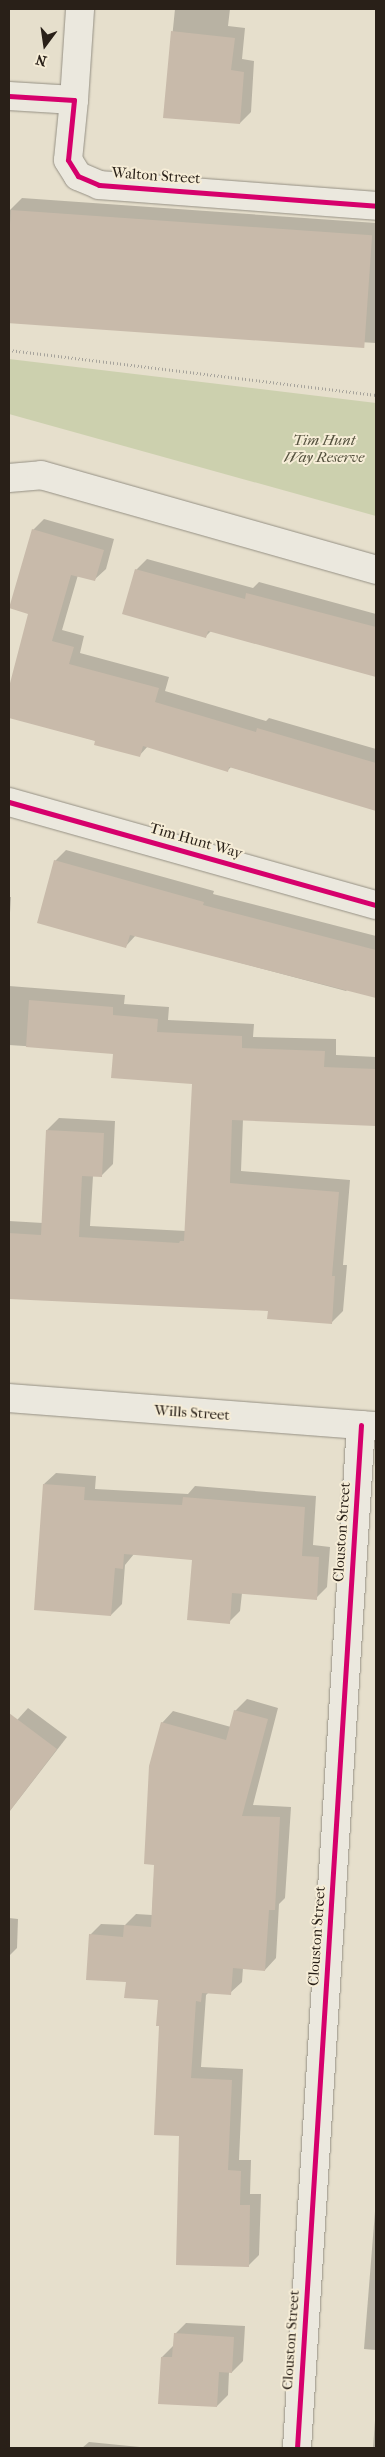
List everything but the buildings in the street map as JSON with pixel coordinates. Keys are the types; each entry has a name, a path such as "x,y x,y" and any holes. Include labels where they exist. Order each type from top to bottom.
{"street":[{"name":"Walton Street","path":"80,9 68,160 78,176 99,185 376,206"},
{"path":"9,96 74,100"},
{"path":"9,478 41,475 376,570"},
{"name":"Tim Hunt Way","path":"9,802 376,905"},
{"name":"Wills Street","path":"9,1398 369,1426"},
{"name":"Clouston Street","path":"297,2448 369,1426"}],"path":[{"path":"9,350 376,394"}],"green space":[{"name":"Tim Hunt Way Reserve","path":"9,359 376,403 376,516 9,414"}],"cycle path":[{"path":"9,96 74,100 68,160 78,176 99,185 376,206"},
{"path":"9,802 376,905"},
{"path":"297,2448 361,1425"}]}
